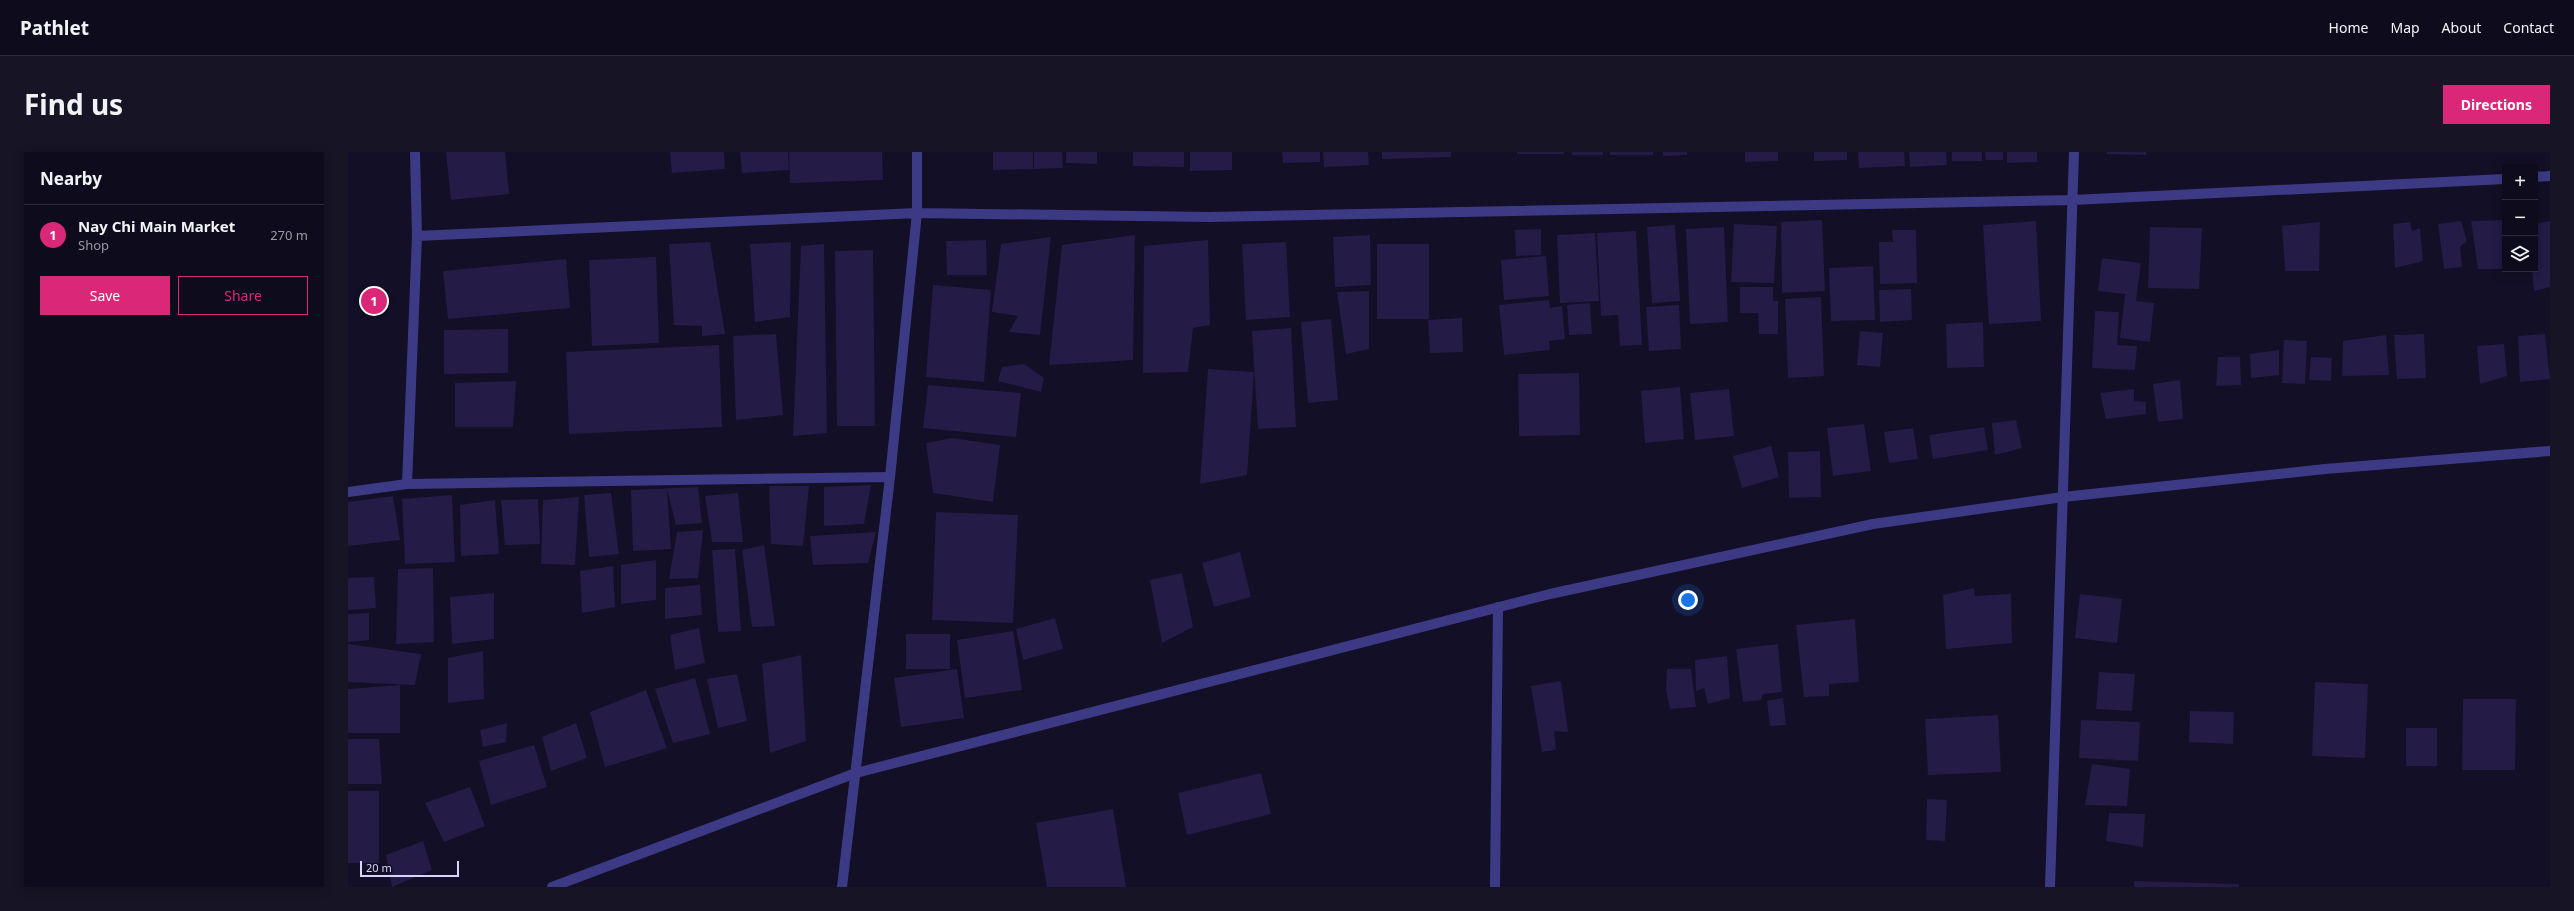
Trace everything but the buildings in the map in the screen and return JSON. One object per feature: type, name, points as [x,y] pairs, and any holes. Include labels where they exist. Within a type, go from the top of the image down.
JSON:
[{"type":"street","points":[[407,484],[417,236],[415,152]]},
{"type":"street","points":[[842,887],[890,477],[917,213],[917,152]]},
{"type":"street","points":[[2050,887],[2074,152]]},
{"type":"street","points":[[2538,177],[2550,176]]},
{"type":"street","points":[[417,236],[917,213],[1209,217],[2073,200],[2502,179]]},
{"type":"street","points":[[552,887],[856,773],[1498,608],[1873,524],[2063,497],[2325,469],[2550,451]]},
{"type":"street","points":[[348,492],[407,484],[890,477]]},
{"type":"street","points":[[1495,887],[1498,608]]},
{"type":"place","name":"Nay Chi Main Market","points":[[374,301]]}]
